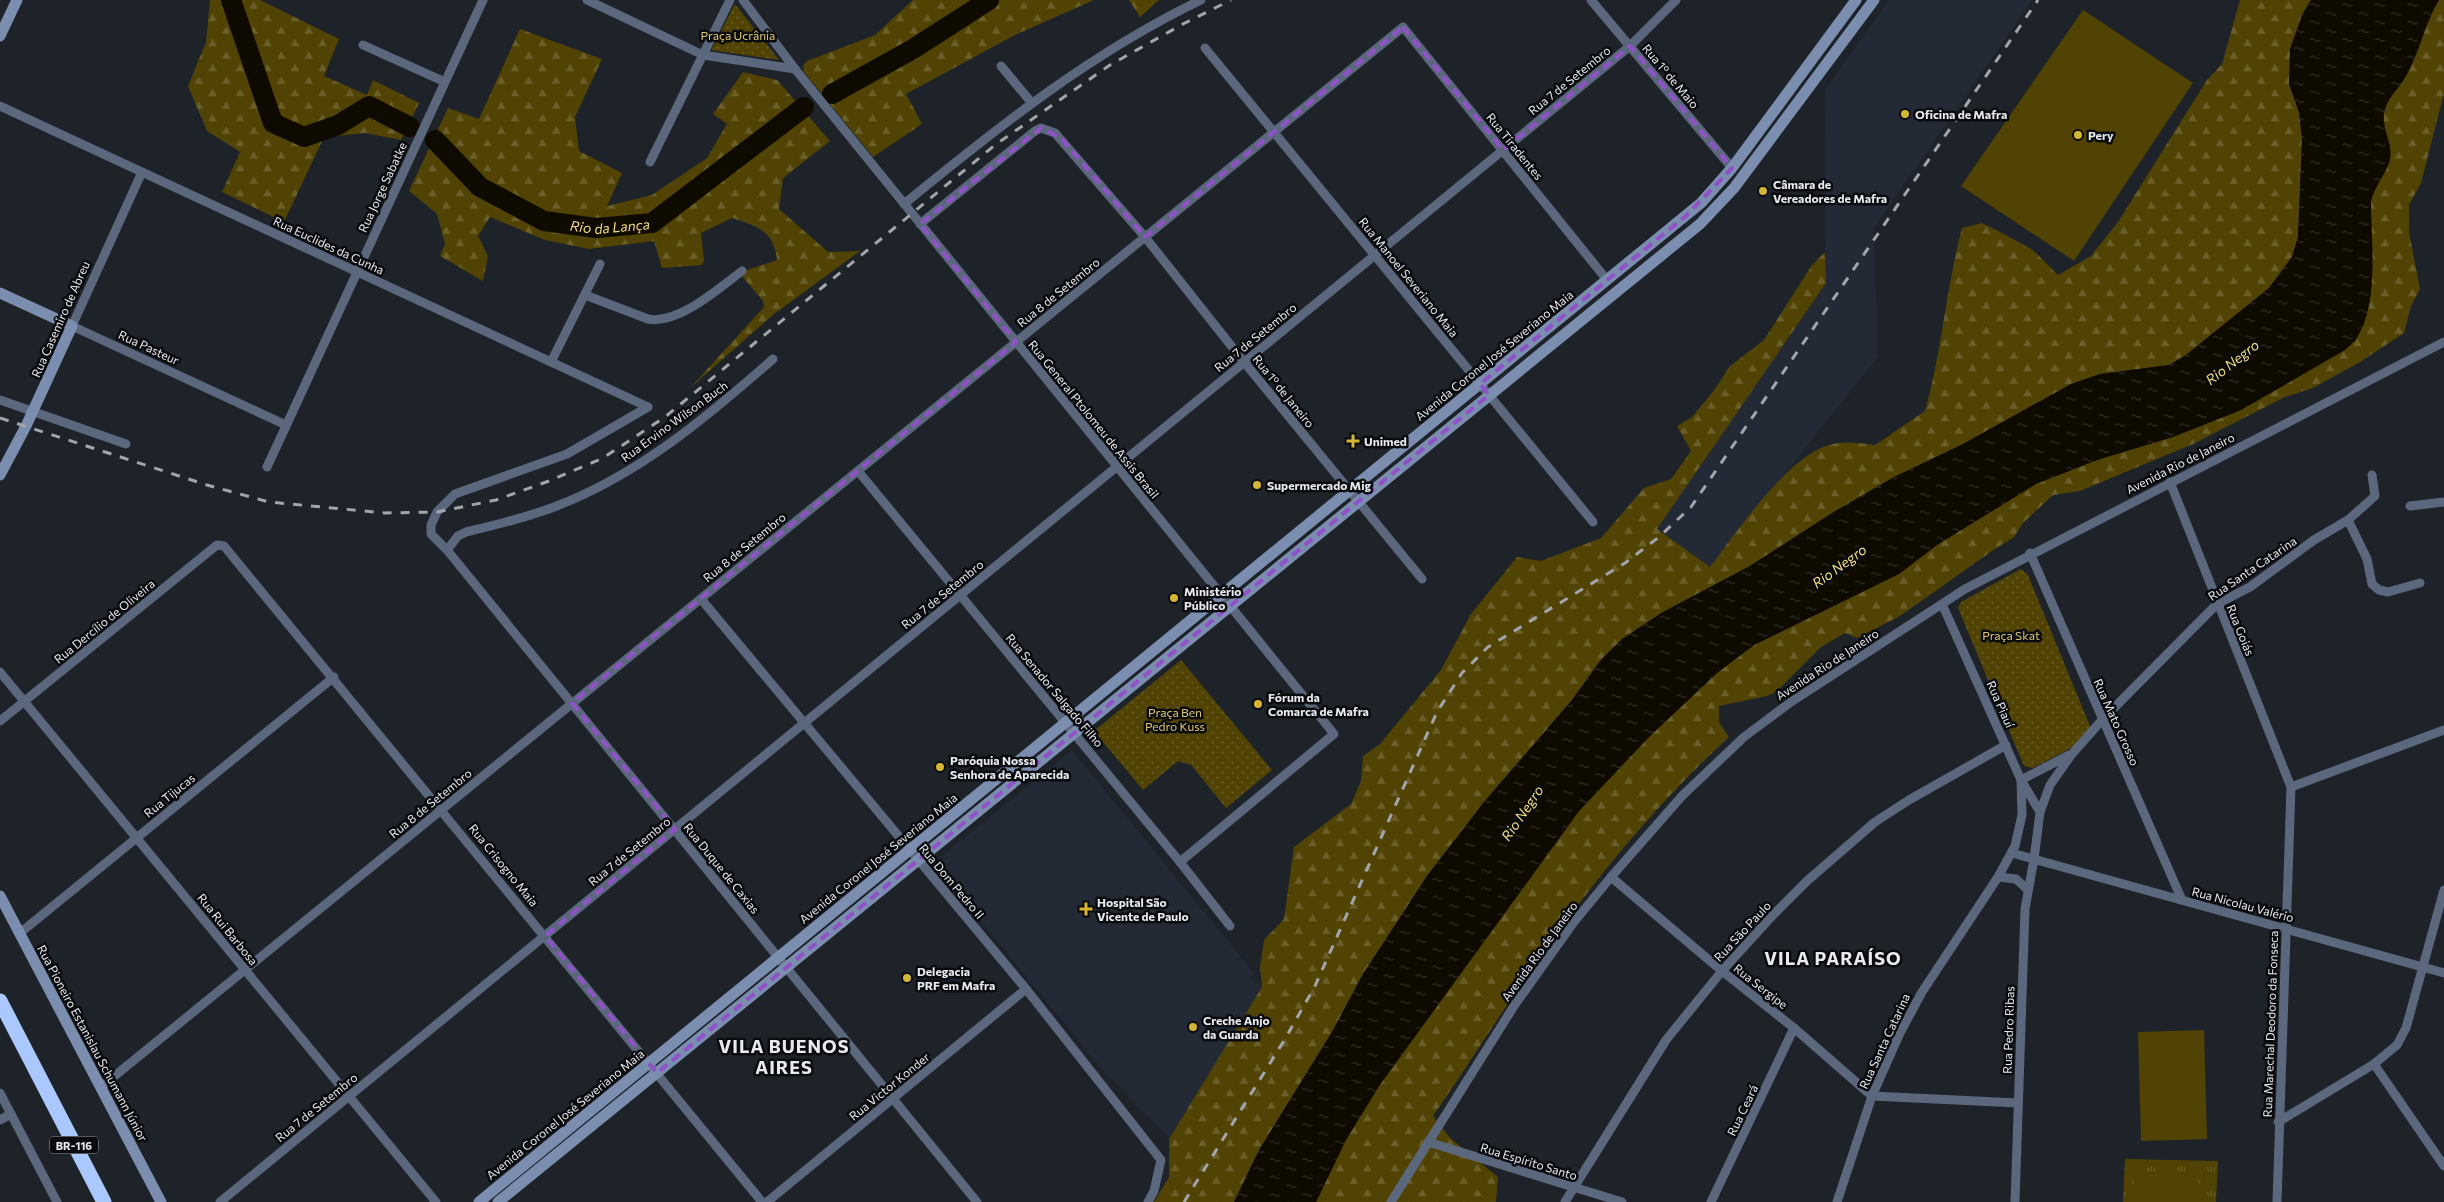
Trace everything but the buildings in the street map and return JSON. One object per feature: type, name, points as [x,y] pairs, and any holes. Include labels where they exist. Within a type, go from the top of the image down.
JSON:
[{"type":"highway","name":"BR-116","points":[[0,1001],[104,1202]]},
{"type":"main road","points":[[0,36],[17,0]]},
{"type":"main road","name":"Avenida Coronel José Severiano Maia","points":[[479,1202],[1701,203],[1732,168],[1856,0]]},
{"type":"main road","name":"Avenida Coronel José Severiano Maia","points":[[498,1202],[1712,213],[1734,188],[1874,0]]},
{"type":"main road","name":"Rua Pasteur","points":[[0,293],[72,326]]},
{"type":"main road","name":"Rua Casemiro de Abreu","points":[[0,475],[33,411],[72,326]]},
{"type":"main road","name":"Rua Pioneiro Estanislau Schumann Júnior","points":[[0,896],[161,1202]]},
{"type":"street","name":"Rua Jorge Sabatke","points":[[267,467],[483,0]]},
{"type":"street","points":[[587,0],[703,55],[795,69]]},
{"type":"street","points":[[650,162],[730,0]]},
{"type":"street","name":"Rua General Ptolomeu de Assis Brasil","points":[[743,0],[795,69],[1220,596],[1334,734],[1180,862]]},
{"type":"street","points":[[904,204],[1031,102],[1111,48],[1201,0]]},
{"type":"street","name":"Rua 1º de Maio","points":[[1591,0],[1732,168]]},
{"type":"street","name":"Rua 7 de Setembro","points":[[220,1202],[1630,46],[1676,0]]},
{"type":"street","name":"Rua 8 de Setembro","points":[[101,1087],[1403,27]]},
{"type":"street","name":"Rua Tiradentes","points":[[1403,27],[1607,280]]},
{"type":"street","points":[[363,45],[445,82]]},
{"type":"street","name":"Rua Manoel Severiano Maia","points":[[1205,48],[1593,522]]},
{"type":"street","points":[[1001,66],[1031,102]]},
{"type":"street","name":"Rua Euclides da Cunha","points":[[0,106],[648,407],[567,454],[455,494]]},
{"type":"street","name":"Rua 1º de Janeiro","points":[[920,224],[1036,131],[1041,128],[1048,129],[1061,138],[1145,237],[1244,362],[1422,578]]},
{"type":"street","name":"Rua Casemiro de Abreu","points":[[72,326],[142,172]]},
{"type":"street","points":[[551,362],[600,264]]},
{"type":"street","points":[[585,295],[648,319],[658,320],[691,307],[742,271]]},
{"type":"street","name":"Rua Pasteur","points":[[72,326],[286,425]]},
{"type":"street","name":"Avenida Rio de Janeiro","points":[[1391,1202],[1525,988],[1611,877],[1682,796],[1744,737],[1792,702],[1965,589],[2444,342]]},
{"type":"street","name":"Rua Ervino Wilson Buch","points":[[447,550],[458,536],[466,532],[533,515],[576,498],[615,479],[695,423],[773,359]]},
{"type":"street","points":[[0,400],[126,444]]},
{"type":"street","name":"Rua Senador Salgado Filho","points":[[858,471],[1066,722],[1230,926]]},
{"type":"street","name":"Rua Santa Catarina","points":[[2034,859],[2040,812],[2050,785],[2072,754],[2102,720],[2217,604],[2250,587],[2314,540],[2348,520],[2375,496],[2372,475]]},
{"type":"street","name":"Rua Goiás","points":[[2170,482],[2291,787]]},
{"type":"street","name":"Rua Duque de Caxias","points":[[455,494],[437,512],[431,525],[430,534],[447,550],[977,1202]]},
{"type":"street","points":[[2410,506],[2444,502]]},
{"type":"street","points":[[2348,520],[2367,560],[2372,584],[2378,590],[2388,592],[2420,583]]},
{"type":"street","name":"Rua Dercílio de Oliveira","points":[[0,721],[217,544],[224,546]]},
{"type":"street","name":"Rua Crisogno Maia","points":[[224,546],[334,677],[762,1202]]},
{"type":"street","name":"Rua Mato Grosso","points":[[2030,554],[2182,900]]},
{"type":"street","name":"Rua Dom Pedro II","points":[[701,599],[1026,989],[1161,1160],[1154,1191],[1148,1202]]},
{"type":"street","name":"Rua Piauí","points":[[1942,604],[2021,780],[2040,812]]},
{"type":"street","name":"Rua Rui Barbosa","points":[[0,672],[436,1202]]},
{"type":"street","name":"Rua Tijucas","points":[[20,933],[334,677]]},
{"type":"street","points":[[2291,787],[2444,730]]},
{"type":"street","name":"Rua São Paulo","points":[[1565,1202],[1666,1040],[1722,971],[1806,881],[1875,822],[1908,800],[2006,745]]},
{"type":"street","name":"Rua Santa Catarina","points":[[1837,1202],[1872,1096],[1900,1034],[1922,992],[2012,853],[2022,815],[2021,780],[2072,754]]},
{"type":"street","name":"Rua Marechal Deodoro da Fonseca","points":[[2277,1202],[2278,1122],[2291,787]]},
{"type":"street","points":[[2012,853],[2034,859]]},
{"type":"street","name":"Rua Nicolau Valério","points":[[2034,859],[2444,973]]},
{"type":"street","name":"Rua Pedro Ribas","points":[[2015,1202],[2025,909],[2034,859]]},
{"type":"street","name":"Rua Sergipe","points":[[1611,877],[1722,971],[1794,1028],[1872,1096]]},
{"type":"street","points":[[1998,877],[2016,879],[2028,890]]},
{"type":"street","points":[[2278,1122],[2374,1064],[2397,1045],[2402,1037],[2444,890]]},
{"type":"street","name":"Rua Victor Konder","points":[[767,1202],[1026,989]]},
{"type":"street","name":"Rua Ceará","points":[[1711,1202],[1794,1028]]},
{"type":"street","points":[[2374,1064],[2444,1166]]},
{"type":"street","points":[[0,1093],[57,1202]]},
{"type":"street","points":[[1872,1096],[2018,1103]]},
{"type":"street","points":[[0,1120],[11,1114]]},
{"type":"street","name":"Rua Espírito Santo","points":[[1428,1142],[1622,1202]]},
{"type":"highlighted area","points":[[1403,27],[1503,150],[1630,46],[1732,168],[1723,179],[1687,215],[1480,384],[1489,395],[657,1073],[545,936],[675,829],[572,703],[1016,342],[920,224],[1041,128],[1061,138],[1145,237]]},
{"type":"shaded area","points":[[1889,0],[2032,0],[1874,228],[1878,357],[1710,567],[1656,529],[1826,283],[1825,90]]},
{"type":"shaded area","name":"Hospital São Vicente de Paulo","points":[[1072,750],[1254,973],[1250,977],[1262,987],[1169,1139],[1100,1067],[948,881],[946,883],[931,865]]},
{"type":"green space","points":[[210,0],[260,0],[339,39],[324,76],[367,95],[373,80],[419,103],[401,140],[365,133],[324,137],[284,222],[222,192],[240,152],[207,131],[188,86],[206,42]]},
{"type":"green space","points":[[913,0],[1094,0],[1015,35],[906,94],[922,124],[873,157],[804,72],[803,66],[807,61],[875,35]]},
{"type":"green space","points":[[1129,0],[1159,0],[1140,17]]},
{"type":"green space","points":[[2240,0],[2311,0],[2302,15],[2289,84],[2299,112],[2302,138],[2298,237],[2292,257],[2269,288],[2186,355],[2169,365],[2100,374],[2071,384],[1963,444],[1894,477],[1832,513],[1750,566],[1663,612],[1622,639],[1600,661],[1572,700],[1484,802],[1427,876],[1363,974],[1332,1032],[1259,1150],[1234,1202],[1154,1202],[1169,1177],[1169,1139],[1262,987],[1260,967],[1264,940],[1284,919],[1294,847],[1351,804],[1361,781],[1363,756],[1380,744],[1441,670],[1471,614],[1517,557],[1541,561],[1601,538],[1644,488],[1671,479],[1691,451],[1677,426],[1692,417],[1715,389],[1730,366],[1764,340],[1812,265],[1825,252],[1826,283],[1657,529],[1710,567],[1763,498],[1795,465],[1811,453],[1838,443],[1850,442],[1875,445],[1925,411],[1936,366],[1962,228],[1982,223],[2033,250],[2058,275],[2091,256],[2118,222],[2207,80],[2222,64]]},
{"type":"green space","points":[[2439,0],[2444,0],[2444,93],[2421,183],[2409,205],[2409,232],[2420,289],[2411,306],[2404,333],[2360,362],[2313,388],[2285,397],[2193,444],[2080,491],[2053,495],[2023,523],[2014,537],[1900,616],[1857,638],[1845,633],[1821,647],[1776,692],[1767,696],[1719,706],[1719,722],[1729,737],[1698,766],[1612,861],[1535,964],[1433,1116],[1450,1138],[1498,1177],[1496,1202],[1316,1202],[1346,1140],[1379,1086],[1579,811],[1650,736],[1717,673],[1754,645],[1899,574],[1937,545],[2036,484],[2097,460],[2173,437],[2241,410],[2345,350],[2357,338],[2371,293],[2371,201],[2386,169],[2391,153],[2384,120],[2385,109],[2412,64]]},
{"type":"green space","name":"Praça Ucrânia","points":[[735,4],[779,60],[711,50]]},
{"type":"green space","name":"Pery","points":[[2083,10],[2193,83],[2074,261],[1961,186]]},
{"type":"green space","points":[[520,29],[602,59],[575,117],[579,151],[622,173],[607,206],[652,195],[707,158],[727,124],[713,114],[743,72],[777,80],[830,141],[783,178],[779,209],[828,252],[860,251],[774,314],[691,387],[764,307],[763,301],[741,275],[744,271],[777,260],[772,242],[768,236],[756,227],[732,218],[701,233],[704,260],[702,265],[662,268],[654,241],[589,249],[545,240],[490,217],[478,236],[488,256],[483,281],[440,256],[445,244],[437,214],[409,191],[448,108],[479,119]]},
{"type":"green space","name":"Praça Skat","points":[[2021,569],[2028,575],[2092,731],[2092,737],[2033,768],[2024,766],[1958,608],[1961,602]]},
{"type":"green space","name":"Praça Ben Pedro Kuss","points":[[1181,660],[1272,770],[1226,808],[1191,765],[1178,761],[1143,790],[1094,731]]},
{"type":"green space","points":[[2204,1030],[2207,1139],[2141,1141],[2138,1032]]},
{"type":"green space","points":[[2125,1159],[2218,1161],[2216,1202],[2123,1202]]},
{"type":"green space","points":[[2134,1178],[2197,1180],[2197,1202],[2133,1202]]},
{"type":"water","name":"Rio Negro","points":[[2311,0],[2439,0],[2412,64],[2385,109],[2384,120],[2391,153],[2386,169],[2371,201],[2372,270],[2369,306],[2365,322],[2354,342],[2345,350],[2241,410],[2173,437],[2097,460],[2036,484],[1937,545],[1899,574],[1754,645],[1717,673],[1650,736],[1579,811],[1379,1086],[1346,1140],[1316,1202],[1234,1202],[1259,1150],[1332,1032],[1363,974],[1427,876],[1484,802],[1572,700],[1600,661],[1622,639],[1663,612],[1750,566],[1832,513],[1894,477],[1963,444],[2071,384],[2100,374],[2169,365],[2186,355],[2269,288],[2292,257],[2298,237],[2302,138],[2299,112],[2289,84],[2290,49],[2302,15]]},
{"type":"waterway","name":"Rio da Lança","points":[[231,0],[273,123],[304,137],[338,125],[369,106],[410,127]]},
{"type":"waterway","name":"Rio da Lança","points":[[832,94],[913,49],[989,0]]},
{"type":"waterway","name":"Rio da Lança","points":[[435,140],[480,187],[544,221],[596,228],[652,223],[804,107]]},
{"type":"railway","points":[[0,418],[207,485],[269,502],[385,513],[437,512],[496,500],[549,481],[603,458],[665,417],[995,145],[1110,65],[1183,24],[1231,0]]},
{"type":"railway","points":[[1184,1202],[1285,1039],[1315,986],[1437,712],[1462,673],[1488,647],[1625,563],[1659,537],[1691,507],[2038,0]]},
{"type":"place","name":"Oficina de Mafra","points":[[1905,114]]},
{"type":"place","name":"Pery","points":[[2078,135]]},
{"type":"place","name":"Câmara de Vereadores de Mafra","points":[[1763,191]]},
{"type":"place","name":"Unimed","points":[[1353,441]]},
{"type":"place","name":"Supermercado Mig","points":[[1257,485]]},
{"type":"place","name":"Ministério Público","points":[[1174,598]]},
{"type":"place","name":"Fórum da Comarca de Mafra","points":[[1258,704]]},
{"type":"place","name":"Paróquia Nossa Senhora de Aparecida","points":[[940,767]]},
{"type":"place","name":"Hospital São Vicente de Paulo","points":[[1086,909]]},
{"type":"place","name":"Delegacia PRF em Mafra","points":[[907,978]]},
{"type":"place","name":"Creche Anjo da Guarda","points":[[1193,1027]]},
{"type":"district","name":"VILA PARAÍSO","points":[[1833,958]]},
{"type":"district","name":"VILA BUENOS AIRES","points":[[784,1056]]}]
